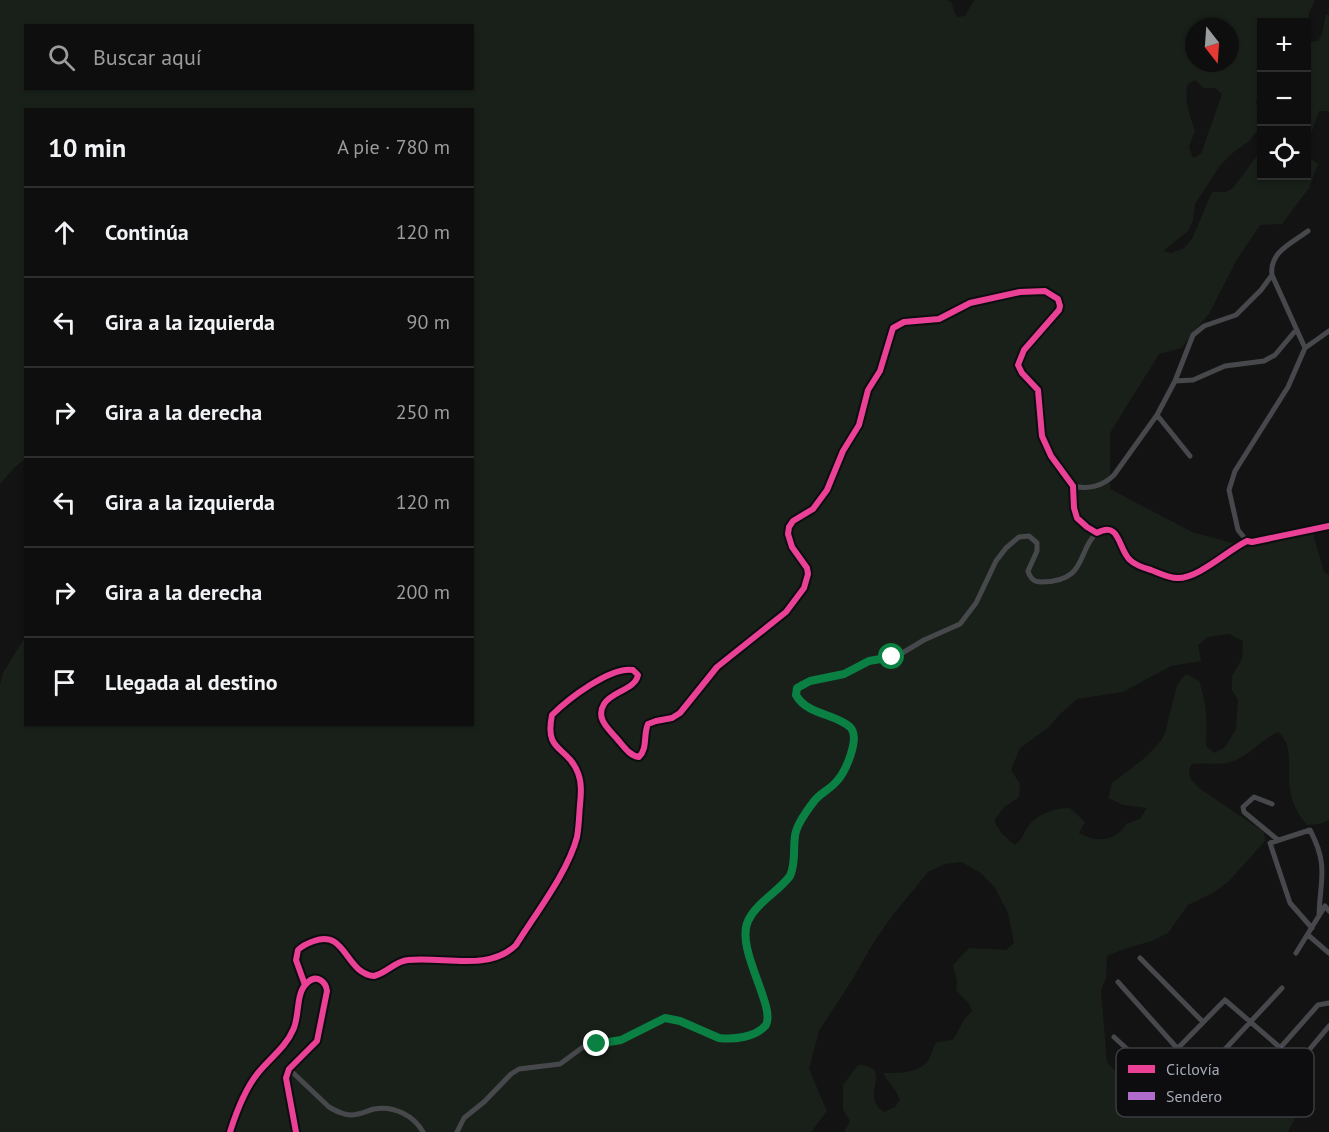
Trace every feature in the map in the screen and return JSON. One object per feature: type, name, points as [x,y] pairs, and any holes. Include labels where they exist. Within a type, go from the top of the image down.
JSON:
[{"type":"street","points":[[1305,348],[1272,275],[1271,266],[1276,255],[1308,231]]},
{"type":"street","points":[[1073,486],[1095,486],[1110,479],[1157,415],[1175,381],[1193,335],[1204,326],[1236,315],[1261,290],[1272,275]]},
{"type":"street","points":[[305,985],[296,960],[298,950],[323,938],[332,939],[361,972],[374,976],[407,960],[490,959],[504,955],[516,945],[568,860],[579,826],[581,788],[579,775],[571,760],[552,741],[550,732],[552,715],[607,675],[625,669],[633,670],[638,675],[637,680],[608,699],[600,715],[604,724],[631,754],[639,757],[644,751],[648,724],[672,718],[680,713],[717,667],[789,609],[804,588],[808,574],[803,562],[792,547],[788,534],[789,527],[793,521],[813,509],[827,490],[843,451],[859,425],[868,390],[880,371],[891,334],[896,326],[904,322],[939,319],[970,303],[1027,291],[1045,291],[1056,297],[1060,303],[1059,310],[1024,350],[1018,365],[1022,373],[1038,390],[1042,432],[1047,450],[1073,486],[1077,518],[1097,533]]},
{"type":"street","points":[[1175,381],[1193,380],[1225,366],[1264,361],[1275,355],[1296,330]]},
{"type":"street","points":[[1246,541],[1238,530],[1229,490],[1235,471],[1288,387],[1305,348],[1329,331]]},
{"type":"street","points":[[1157,415],[1190,456]]},
{"type":"street","points":[[457,1132],[464,1118],[514,1072],[528,1067],[560,1064],[582,1047],[621,1040],[661,1019],[671,1018],[719,1038],[728,1039],[754,1034],[764,1029],[769,1015],[745,938],[746,926],[751,915],[790,876],[793,869],[796,828],[816,799],[838,779],[855,739],[854,733],[848,726],[803,705],[796,695],[797,688],[810,681],[844,674],[869,661],[899,655],[924,640],[960,624],[976,603],[996,561],[1019,537],[1029,536],[1035,540],[1037,551],[1028,571],[1032,580],[1043,582],[1059,580],[1076,570],[1097,533],[1103,529],[1113,531],[1129,560],[1148,570],[1183,578],[1246,541],[1252,542],[1329,526]]},
{"type":"street","points":[[1272,804],[1254,798],[1243,807],[1244,812],[1278,840]]},
{"type":"street","points":[[1312,928],[1290,903],[1270,843],[1310,830],[1318,845],[1324,870],[1319,916]]},
{"type":"street","points":[[1296,952],[1325,906],[1329,911]]},
{"type":"street","points":[[1308,935],[1329,952]]},
{"type":"street","points":[[1140,958],[1203,1022]]},
{"type":"street","points":[[230,1132],[256,1075],[294,1029],[305,985],[308,981],[318,979],[326,985],[327,992],[317,1041],[289,1069],[286,1078],[296,1132]]},
{"type":"street","points":[[1118,982],[1176,1048]]},
{"type":"street","points":[[1227,1048],[1282,988]]},
{"type":"street","points":[[1178,1048],[1225,1000],[1280,1048],[1318,1005],[1329,1003]]},
{"type":"street","points":[[1311,1048],[1329,1026]]},
{"type":"street","points":[[1114,1037],[1126,1048]]},
{"type":"street","points":[[289,1069],[329,1107],[337,1111],[354,1115],[378,1108],[389,1108],[414,1120],[423,1132]]},
{"type":"shaded area","points":[[0,0],[947,0],[952,3],[957,17],[965,16],[974,0],[1315,0],[1309,18],[1257,18],[1257,131],[1219,167],[1195,204],[1193,220],[1188,231],[1163,251],[1171,253],[1184,248],[1192,239],[1212,192],[1226,192],[1233,188],[1257,156],[1257,180],[1311,180],[1311,159],[1318,164],[1309,188],[1282,224],[1260,225],[1236,261],[1209,314],[1182,348],[1159,354],[1110,433],[1110,489],[1192,532],[1247,547],[1313,534],[1324,572],[1329,575],[1329,820],[1320,824],[1307,825],[1294,805],[1289,782],[1288,749],[1286,742],[1278,732],[1237,760],[1221,764],[1192,764],[1189,769],[1190,778],[1199,788],[1264,832],[1265,841],[1229,881],[1213,893],[1188,905],[1168,933],[1152,941],[1107,956],[1106,978],[1101,990],[1107,1062],[1116,1072],[1116,1117],[1296,1117],[1288,1132],[844,1132],[850,1121],[843,1110],[843,1085],[858,1065],[868,1066],[876,1074],[874,1099],[878,1107],[884,1112],[895,1107],[900,1100],[883,1073],[908,1072],[920,1068],[929,1059],[937,1042],[953,1040],[972,1011],[969,1004],[956,990],[957,982],[953,965],[969,948],[1006,950],[1014,943],[1008,913],[995,888],[982,874],[962,862],[945,864],[928,872],[872,945],[819,1031],[809,1069],[827,1111],[811,1132],[0,1132],[0,685],[3,673],[24,639],[24,726],[474,726],[474,108],[24,108],[24,460],[0,484]],"holes":[[[1195,80],[1204,88],[1215,88],[1222,94],[1201,154],[1193,158],[1189,147],[1195,131],[1187,103],[1187,85]],[[1229,634],[1243,641],[1242,659],[1232,676],[1232,690],[1238,700],[1236,729],[1225,747],[1214,753],[1206,746],[1206,713],[1202,689],[1199,681],[1186,674],[1177,685],[1161,741],[1146,757],[1112,783],[1108,798],[1123,805],[1147,808],[1140,819],[1126,824],[1122,830],[1111,837],[1092,838],[1079,833],[1085,822],[1070,808],[1065,808],[1049,811],[1035,819],[1015,845],[1002,834],[994,821],[1004,807],[1019,797],[1020,784],[1011,770],[1020,748],[1048,728],[1077,699],[1123,692],[1171,666],[1201,661],[1198,645],[1208,637]]]},
{"type":"shaded area","points":[[1326,15],[1329,15],[1329,111],[1319,111],[1311,134],[1311,42],[1318,41]]},
{"type":"cycle path","points":[[305,985],[296,960],[298,950],[314,941],[325,939],[333,941],[357,968],[374,976],[403,961],[422,959],[479,961],[505,953],[516,945],[559,878],[573,850],[578,833],[580,781],[573,764],[554,743],[551,736],[552,715],[602,678],[624,670],[633,670],[638,675],[636,680],[612,696],[604,704],[601,714],[604,724],[625,748],[639,757],[644,750],[648,724],[672,718],[680,713],[717,667],[786,612],[804,588],[808,574],[807,568],[792,547],[788,534],[789,527],[793,521],[813,509],[827,490],[843,451],[859,425],[868,390],[880,371],[893,328],[904,322],[939,319],[970,303],[1020,292],[1045,291],[1058,299],[1059,310],[1024,350],[1018,365],[1022,373],[1038,390],[1042,436],[1051,456],[1073,486],[1077,518],[1097,533],[1105,530],[1114,533],[1126,555],[1137,565],[1171,577],[1185,577],[1203,569],[1247,541],[1252,542],[1329,526]]},
{"type":"cycle path","points":[[230,1132],[241,1101],[253,1079],[290,1036],[295,1025],[299,998],[304,986],[311,980],[318,979],[323,982],[327,991],[317,1041],[289,1069],[286,1078],[296,1132]]},
{"type":"route","points":[[597,1044],[621,1040],[665,1018],[674,1019],[719,1038],[728,1039],[754,1034],[764,1029],[769,1015],[744,932],[751,915],[790,876],[793,869],[796,828],[816,799],[836,783],[855,739],[854,733],[848,726],[803,705],[796,695],[797,688],[810,681],[844,674],[869,661],[892,657]]}]
